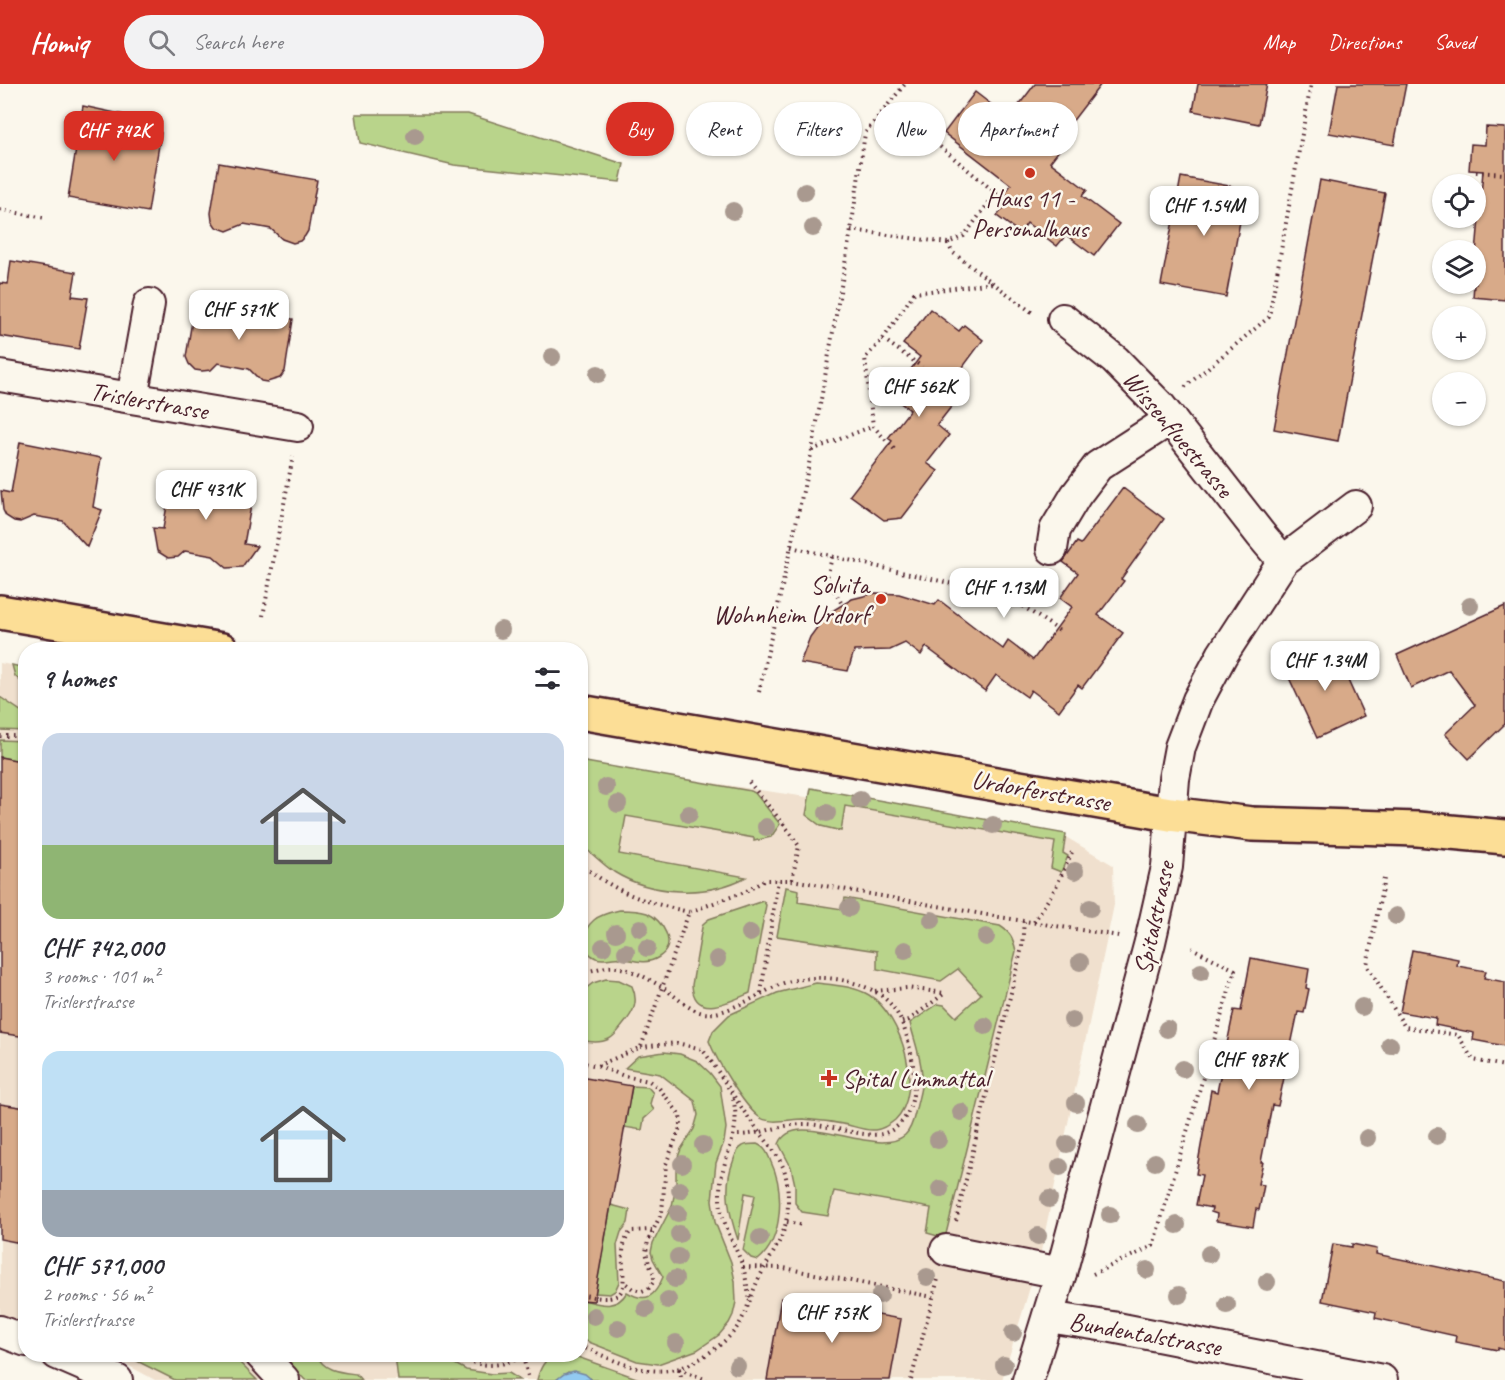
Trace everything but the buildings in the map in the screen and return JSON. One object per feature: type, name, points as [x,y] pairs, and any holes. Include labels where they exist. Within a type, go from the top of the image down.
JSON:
[{"type":"main road","points":[[0,612],[175,642]]},
{"type":"main road","name":"Urdorferstrasse","points":[[588,713],[1170,814],[1252,824],[1418,829],[1505,837]]},
{"type":"street","points":[[132,398],[149,304]]},
{"type":"street","name":"Wissenfluestrasse","points":[[1063,319],[1115,360],[1166,413],[1260,535],[1283,561]]},
{"type":"street","name":"Trislerstrasse","points":[[0,376],[298,426]]},
{"type":"street","points":[[1052,549],[1054,530],[1098,466],[1166,413]]},
{"type":"street","name":"Spitalstrasse","points":[[1028,1380],[1061,1273],[1150,942],[1167,867],[1170,814],[1180,747],[1198,700],[1222,655],[1283,561],[1356,506]]},
{"type":"street","points":[[946,1250],[1061,1273]]},
{"type":"street","name":"Bundentalstrasse","points":[[1048,1317],[1112,1327],[1287,1371],[1382,1380]]},
{"type":"street","points":[[0,1331],[18,1338]]},
{"type":"street","points":[[75,1362],[117,1380]]},
{"type":"street","points":[[267,1362],[284,1380]]},
{"type":"path","points":[[759,692],[812,450],[851,230],[865,133],[905,84]]},
{"type":"path","points":[[1166,413],[1269,317],[1311,84]]},
{"type":"path","points":[[851,230],[948,243],[964,236],[996,193],[946,152]]},
{"type":"path","points":[[1476,172],[1505,174]]},
{"type":"path","points":[[0,210],[46,218]]},
{"type":"path","points":[[948,243],[952,252],[1046,324],[1063,319]]},
{"type":"path","points":[[894,449],[873,426],[865,358],[884,339],[914,293],[993,283]]},
{"type":"path","points":[[884,339],[922,367]]},
{"type":"path","points":[[263,616],[298,426]]},
{"type":"path","points":[[812,450],[873,426]]},
{"type":"path","points":[[791,547],[1002,595],[1015,601],[1060,632]]},
{"type":"path","points":[[832,556],[827,578],[842,604]]},
{"type":"path","points":[[0,735],[18,736]]},
{"type":"path","points":[[749,782],[799,846],[792,880]]},
{"type":"path","points":[[1034,922],[1056,887],[1073,850]]},
{"type":"path","points":[[588,870],[602,881],[647,902],[689,912],[745,892],[765,880],[792,880],[1150,942]]},
{"type":"path","points":[[1384,879],[1367,965],[1405,1027],[1458,1035],[1473,1060],[1505,1066]]},
{"type":"path","points":[[761,994],[778,880]]},
{"type":"path","points":[[640,1047],[689,912]]},
{"type":"path","points":[[911,1380],[966,1182],[1022,947],[1024,920]]},
{"type":"path","points":[[1093,1274],[1153,1246],[1235,970],[1192,948]]},
{"type":"path","points":[[588,971],[615,967],[639,975],[703,1013],[722,1012],[782,984],[805,978],[827,978],[853,982],[874,991],[891,1002],[902,1022],[915,1071],[912,1101],[904,1121],[882,1134],[808,1124],[787,1125],[760,1133],[734,1136]]},
{"type":"path","points":[[874,991],[907,988],[945,993],[909,1020],[902,1022]]},
{"type":"path","points":[[588,1349],[634,1368],[655,1372],[679,1369],[703,1357],[727,1339],[738,1326],[784,1233],[787,1222],[788,1190],[784,1169],[702,1049],[677,1043],[640,1047],[597,1066]]},
{"type":"path","points":[[588,1064],[624,1076],[649,1081],[659,1088],[680,1114],[681,1125],[666,1164],[662,1212],[652,1230],[646,1251],[654,1274],[654,1281],[649,1288],[642,1291],[633,1289],[624,1282]]},
{"type":"path","points":[[731,1093],[737,1114],[734,1136],[721,1175],[719,1194],[722,1219],[743,1267],[750,1299]]},
{"type":"path","points":[[787,1222],[803,1225]]},
{"type":"path","points":[[588,1295],[609,1299],[618,1296],[624,1282],[622,1260],[624,1239],[631,1231],[652,1230]]},
{"type":"path","points":[[743,1267],[766,1266],[933,1297]]},
{"type":"path","points":[[467,1362],[494,1366],[507,1362]]},
{"type":"path","points":[[525,1362],[529,1380]]},
{"type":"path","points":[[679,1369],[682,1380]]},
{"type":"path","points":[[679,1369],[706,1380]]},
{"type":"shaded area","points":[[0,663],[18,666],[18,1325],[0,1319]]},
{"type":"shaded area","name":"Spital Limmattal","points":[[588,764],[1064,836],[1113,865],[1114,905],[1041,1251],[1002,1380],[155,1380],[122,1362],[588,1362]]},
{"type":"green space","points":[[356,114],[468,114],[624,164],[620,182],[454,165],[360,143]]},
{"type":"green space","points":[[12,665],[18,666],[18,679]]},
{"type":"green space","points":[[0,697],[18,709],[18,731],[0,730]]},
{"type":"green space","points":[[0,740],[18,741],[18,761],[0,757]]},
{"type":"green space","points":[[588,762],[751,791],[780,824],[771,837],[754,841],[754,838],[626,816],[619,854],[746,877],[731,884],[697,891],[662,889],[629,880],[605,866],[588,851]]},
{"type":"green space","points":[[811,788],[1066,834],[1063,853],[1068,856],[1061,872],[1051,868],[1055,842],[845,806],[841,831],[821,826],[806,815]]},
{"type":"green space","points":[[786,887],[799,890],[798,902],[842,909],[845,898],[1000,926],[1013,939],[1016,951],[945,1238],[927,1233],[931,1208],[834,1191],[828,1216],[802,1212],[795,1203],[795,1185],[791,1167],[779,1144],[788,1134],[801,1130],[876,1142],[892,1141],[905,1135],[912,1123],[922,1081],[921,1064],[910,1023],[938,1004],[944,1005],[956,1017],[981,994],[958,969],[941,981],[877,969],[877,951],[777,936]]},
{"type":"green space","points":[[763,901],[766,905],[750,993],[715,1006],[699,1003],[694,996],[692,985],[704,923],[709,919]]},
{"type":"green space","points":[[620,910],[634,910],[653,916],[666,933],[668,940],[665,952],[654,960],[644,962],[619,958],[599,959],[590,955],[588,926],[594,920]]},
{"type":"green space","points":[[606,979],[619,980],[632,986],[635,997],[633,1011],[618,1031],[609,1039],[595,1042],[588,1041],[588,987]]},
{"type":"green space","points":[[816,983],[837,985],[869,995],[881,1005],[900,1036],[909,1073],[908,1091],[904,1107],[895,1120],[883,1128],[868,1130],[814,1120],[769,1121],[759,1117],[738,1092],[709,1041],[713,1031],[729,1015],[777,993]]},
{"type":"green space","points":[[664,1052],[680,1054],[697,1061],[720,1086],[726,1128],[724,1142],[716,1163],[712,1200],[715,1222],[731,1262],[735,1281],[736,1302],[733,1315],[719,1335],[697,1350],[658,1364],[637,1361],[588,1342],[588,1301],[612,1304],[623,1298],[627,1292],[645,1298],[657,1289],[663,1277],[651,1252],[653,1243],[672,1206],[676,1186],[676,1162],[681,1149],[694,1129],[698,1115],[695,1101],[660,1074],[625,1068],[638,1056]]},
{"type":"green space","points":[[632,1086],[648,1087],[653,1093],[650,1104],[654,1110],[644,1119],[642,1130],[624,1127]]},
{"type":"green space","points":[[757,1144],[764,1149],[770,1159],[778,1186],[779,1199],[777,1227],[773,1240],[758,1260],[751,1258],[743,1250],[755,1195],[745,1193],[738,1240],[730,1211],[728,1191],[730,1172],[738,1151],[744,1145]]},
{"type":"green space","points":[[611,1205],[630,1210],[628,1223],[621,1232],[617,1245],[619,1282],[615,1291],[610,1294],[595,1293]]},
{"type":"green space","points":[[588,1361],[642,1380],[592,1380],[568,1372],[556,1380],[537,1380],[546,1362]]},
{"type":"green space","points":[[139,1362],[239,1362],[257,1380],[175,1380]]},
{"type":"green space","points":[[288,1362],[322,1362],[328,1368],[356,1374],[361,1380],[305,1380]]},
{"type":"green space","points":[[396,1362],[452,1362],[466,1370],[492,1374],[509,1373],[520,1380],[398,1380]]},
{"type":"water","points":[[574,1371],[585,1374],[592,1380],[556,1380],[564,1374]]},
{"type":"place","name":"Haus 11 - Personalhaus","points":[[1030,173]]},
{"type":"place","name":"Solvita Wohnheim Urdorf","points":[[881,599]]},
{"type":"place","name":"Spital Limmattal","points":[[829,1078]]}]
